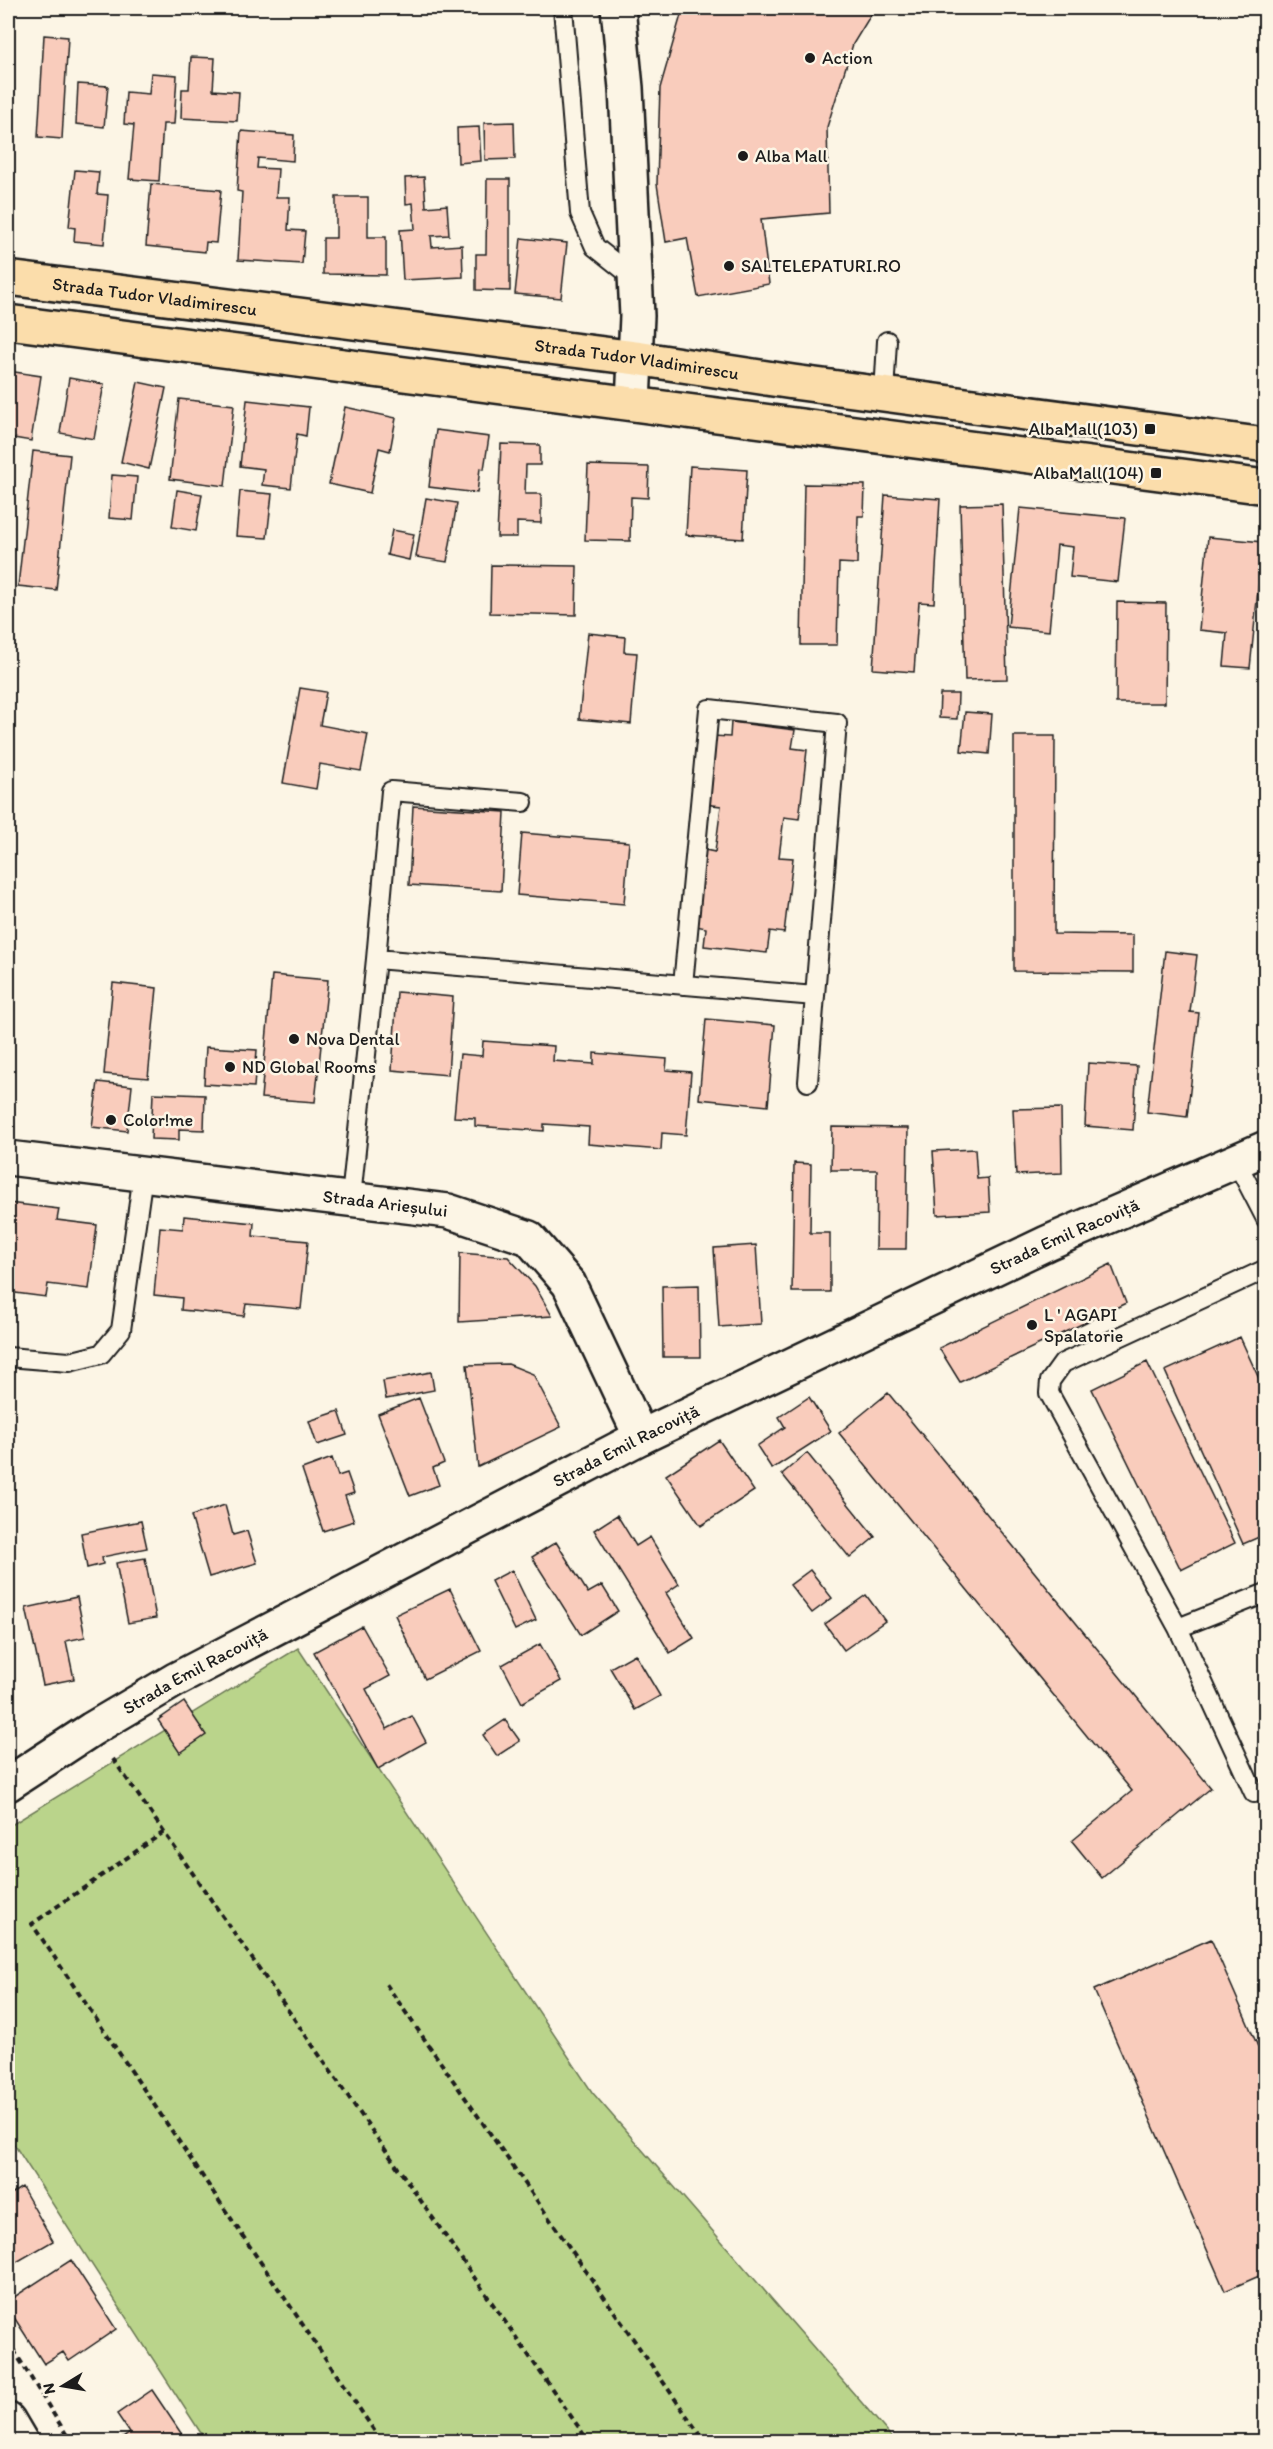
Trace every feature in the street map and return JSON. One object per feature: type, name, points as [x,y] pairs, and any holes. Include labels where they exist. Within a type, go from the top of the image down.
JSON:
[{"type":"main road","name":"Strada Tudor Vladimirescu","points":[[8,278],[636,358],[1266,445]]},
{"type":"main road","points":[[8,322],[1266,488]]},
{"type":"street","points":[[618,8],[626,88],[637,316],[633,403]]},
{"type":"street","name":"Strada Emil Racoviță","points":[[8,1784],[92,1729],[176,1680],[640,1437],[1047,1243],[1266,1148]]},
{"type":"street","name":"Strada Arieșului","points":[[8,1158],[448,1211],[529,1238],[569,1284],[640,1437]]},
{"type":"street","points":[[8,2420],[21,2442]]},
{"type":"lane","points":[[563,8],[580,213],[595,247],[634,278]]},
{"type":"lane","points":[[884,394],[887,341]]},
{"type":"lane","points":[[683,985],[709,709],[837,723],[808,1082]]},
{"type":"lane","points":[[351,1198],[391,791],[523,802]]},
{"type":"lane","points":[[376,959],[815,996]]},
{"type":"lane","points":[[1236,1161],[1266,1219]]},
{"type":"lane","points":[[8,1357],[69,1362],[101,1354],[122,1330],[143,1174]]},
{"type":"lane","points":[[1254,1793],[1178,1628],[1049,1394],[1050,1381],[1063,1363],[1266,1269]]},
{"type":"lane","points":[[1178,1628],[1266,1593]]},
{"type":"path","points":[[92,1729],[589,2442]]},
{"type":"path","points":[[164,1832],[32,1924],[382,2442]]},
{"type":"path","points":[[386,1984],[705,2442]]},
{"type":"path","points":[[8,2341],[71,2442]]},
{"type":"green space","points":[[298,1648],[592,2092],[895,2441],[206,2441],[8,2135],[8,1827]]},
{"type":"building","name":"Alba Mall","points":[[683,8],[875,8],[853,44],[827,127],[829,213],[761,219],[769,284],[698,297],[687,238],[666,242],[657,184],[660,88]]},
{"type":"building","points":[[44,35],[68,37],[62,139],[38,137]]},
{"type":"building","points":[[191,57],[215,58],[213,90],[239,92],[237,121],[181,118],[182,89],[189,89]]},
{"type":"building","points":[[151,73],[177,75],[174,124],[163,124],[159,181],[129,179],[134,125],[124,124],[126,92],[149,94]]},
{"type":"building","points":[[78,84],[108,86],[104,127],[76,124]]},
{"type":"building","points":[[514,122],[515,159],[485,160],[484,123]]},
{"type":"building","points":[[479,127],[481,161],[458,163],[457,128]]},
{"type":"building","points":[[241,131],[294,135],[293,161],[258,158],[257,168],[278,169],[276,197],[290,197],[288,230],[305,231],[302,264],[238,260],[242,192],[237,191]]},
{"type":"building","points":[[75,170],[99,172],[97,194],[108,195],[104,244],[74,241],[75,228],[69,227]]},
{"type":"building","points":[[424,177],[426,207],[447,205],[449,235],[431,236],[432,247],[462,245],[463,277],[403,280],[400,230],[415,229],[413,203],[406,204],[405,178]]},
{"type":"building","points":[[487,179],[510,179],[510,291],[476,290],[476,254],[486,254]]},
{"type":"building","points":[[151,184],[221,190],[216,243],[206,242],[205,252],[146,246]]},
{"type":"building","points":[[336,197],[368,197],[368,237],[386,237],[386,275],[323,274],[323,238],[336,238]]},
{"type":"building","points":[[521,238],[567,243],[561,298],[515,294]]},
{"type":"building","points":[[8,371],[41,376],[31,441],[8,437]]},
{"type":"building","points":[[69,378],[104,384],[94,439],[60,433]]},
{"type":"building","points":[[138,382],[166,388],[149,469],[121,462]]},
{"type":"building","points":[[179,399],[234,405],[225,486],[170,479]]},
{"type":"building","points":[[247,400],[309,407],[306,436],[297,434],[291,488],[262,485],[264,469],[240,466]]},
{"type":"building","points":[[345,407],[396,418],[390,451],[379,448],[370,493],[329,484]]},
{"type":"building","points":[[436,430],[489,437],[484,469],[480,468],[477,493],[429,487]]},
{"type":"building","points":[[501,444],[540,445],[540,465],[526,465],[525,494],[541,494],[541,523],[517,522],[517,537],[497,537]]},
{"type":"building","points":[[33,451],[70,455],[56,590],[18,586]]},
{"type":"building","points":[[588,465],[649,467],[648,498],[631,497],[630,541],[585,540]]},
{"type":"building","points":[[690,466],[747,470],[743,539],[686,535]]},
{"type":"building","points":[[112,475],[137,477],[133,520],[109,518]]},
{"type":"building","points":[[804,484],[865,485],[864,516],[858,516],[857,564],[839,563],[837,645],[801,645]]},
{"type":"building","points":[[177,490],[202,494],[196,531],[172,527]]},
{"type":"building","points":[[240,491],[272,494],[267,538],[236,536]]},
{"type":"building","points":[[885,495],[940,499],[934,603],[919,602],[914,672],[873,669]]},
{"type":"building","points":[[426,498],[457,503],[447,562],[416,557]]},
{"type":"building","points":[[1002,504],[1007,679],[965,680],[960,505]]},
{"type":"building","points":[[1020,508],[1125,518],[1118,582],[1070,577],[1073,547],[1057,545],[1049,631],[1008,627]]},
{"type":"building","points":[[392,530],[414,534],[409,560],[387,555]]},
{"type":"building","points":[[1208,537],[1263,542],[1250,668],[1224,666],[1227,633],[1199,630]]},
{"type":"building","points":[[491,565],[577,566],[576,615],[490,613]]},
{"type":"building","points":[[1117,602],[1166,603],[1165,703],[1116,703]]},
{"type":"building","points":[[588,633],[625,637],[624,652],[637,653],[631,724],[579,719]]},
{"type":"building","points":[[300,688],[326,692],[320,725],[368,734],[361,771],[320,764],[316,789],[283,783]]},
{"type":"building","points":[[940,694],[958,694],[957,719],[939,718]]},
{"type":"building","points":[[965,712],[992,714],[989,754],[961,751]]},
{"type":"building","points":[[731,722],[795,730],[792,748],[807,750],[799,819],[784,817],[779,857],[793,858],[784,933],[770,931],[767,953],[704,946],[706,928],[696,926],[705,850],[715,852],[721,806],[704,804],[713,736],[730,737]]},
{"type":"building","points":[[1014,736],[1055,736],[1054,934],[1133,935],[1133,972],[1014,971]]},
{"type":"building","points":[[413,806],[505,812],[501,891],[409,885]]},
{"type":"building","points":[[522,833],[629,842],[624,904],[517,895]]},
{"type":"building","points":[[1165,951],[1197,955],[1190,1012],[1199,1013],[1187,1117],[1147,1112]]},
{"type":"building","name":"Nova Dental","points":[[272,975],[328,980],[315,1102],[261,1098]]},
{"type":"building","points":[[113,983],[157,988],[148,1078],[104,1074]]},
{"type":"building","points":[[397,992],[453,997],[448,1075],[392,1070]]},
{"type":"building","points":[[706,1019],[775,1025],[768,1106],[699,1099]]},
{"type":"building","points":[[483,1041],[554,1046],[553,1061],[594,1064],[594,1053],[667,1059],[666,1070],[691,1072],[686,1135],[662,1133],[661,1150],[588,1144],[589,1127],[544,1124],[544,1131],[475,1126],[475,1118],[454,1117],[460,1054],[482,1056]]},
{"type":"building","name":"ND Global Rooms","points":[[206,1047],[257,1050],[254,1087],[204,1084]]},
{"type":"building","points":[[1088,1063],[1137,1066],[1133,1130],[1085,1126]]},
{"type":"building","points":[[98,1082],[132,1086],[127,1131],[92,1127]]},
{"type":"building","points":[[153,1093],[205,1095],[204,1130],[179,1129],[179,1140],[151,1139]]},
{"type":"building","points":[[1061,1108],[1062,1173],[1016,1175],[1013,1109]]},
{"type":"building","points":[[832,1127],[908,1128],[906,1249],[876,1249],[877,1170],[831,1170]]},
{"type":"building","points":[[975,1149],[977,1179],[988,1178],[990,1212],[937,1215],[933,1151]]},
{"type":"building","points":[[794,1163],[811,1164],[810,1233],[830,1233],[830,1292],[792,1292]]},
{"type":"building","points":[[8,1203],[59,1209],[57,1220],[97,1225],[89,1289],[48,1284],[46,1297],[8,1292]]},
{"type":"building","points":[[184,1216],[254,1223],[253,1236],[308,1241],[301,1309],[246,1304],[244,1316],[181,1310],[182,1298],[154,1295],[160,1227],[183,1229]]},
{"type":"building","points":[[756,1245],[761,1324],[719,1327],[714,1248]]},
{"type":"building","points":[[460,1253],[508,1257],[535,1286],[552,1316],[459,1322]]},
{"type":"building","name":"L ' AGAPI Spalatorie","points":[[1111,1264],[1126,1303],[960,1382],[939,1348]]},
{"type":"building","points":[[699,1285],[700,1357],[663,1357],[662,1286]]},
{"type":"building","points":[[1240,1337],[1266,1394],[1266,1534],[1243,1544],[1165,1371]]},
{"type":"building","points":[[1147,1362],[1235,1543],[1181,1570],[1092,1389]]},
{"type":"building","points":[[508,1364],[533,1374],[561,1427],[478,1467],[467,1365]]},
{"type":"building","points":[[431,1372],[434,1390],[386,1399],[383,1381]]},
{"type":"building","points":[[888,1393],[1211,1788],[1102,1878],[1072,1841],[1132,1791],[839,1433]]},
{"type":"building","points":[[809,1397],[831,1431],[772,1469],[757,1446],[785,1427],[779,1417]]},
{"type":"building","points":[[419,1398],[444,1463],[433,1468],[439,1485],[410,1496],[378,1414]]},
{"type":"building","points":[[339,1411],[347,1435],[317,1445],[309,1421]]},
{"type":"building","points":[[719,1440],[754,1491],[701,1526],[666,1475]]},
{"type":"building","points":[[807,1453],[875,1537],[850,1558],[782,1474]]},
{"type":"building","points":[[332,1458],[338,1476],[347,1473],[354,1493],[345,1496],[354,1521],[323,1531],[302,1469]]},
{"type":"building","points":[[225,1505],[233,1535],[247,1531],[257,1563],[209,1577],[191,1516]]},
{"type":"building","points":[[617,1515],[636,1546],[650,1537],[679,1584],[666,1593],[694,1638],[670,1653],[594,1530]]},
{"type":"building","points":[[141,1521],[147,1548],[102,1557],[103,1564],[87,1568],[81,1533]]},
{"type":"building","points":[[556,1542],[588,1593],[602,1585],[618,1611],[581,1635],[532,1557]]},
{"type":"building","points":[[145,1558],[156,1618],[128,1623],[116,1563]]},
{"type":"building","points":[[512,1570],[536,1620],[515,1630],[491,1581]]},
{"type":"building","points":[[810,1570],[832,1598],[812,1613],[790,1585]]},
{"type":"building","points":[[450,1589],[481,1651],[425,1679],[395,1615]]},
{"type":"building","points":[[866,1595],[885,1621],[844,1650],[825,1624]]},
{"type":"building","points":[[77,1597],[85,1637],[66,1641],[74,1679],[43,1685],[26,1608]]},
{"type":"building","points":[[362,1626],[390,1676],[366,1689],[387,1729],[412,1716],[426,1742],[378,1769],[314,1652]]},
{"type":"building","points":[[540,1644],[561,1681],[522,1703],[502,1665]]},
{"type":"building","points":[[635,1654],[660,1696],[635,1710],[610,1668]]},
{"type":"building","points":[[184,1702],[206,1735],[180,1753],[158,1720]]},
{"type":"building","points":[[505,1720],[520,1741],[497,1756],[483,1735]]},
{"type":"building","points":[[1211,1939],[1266,2065],[1266,2273],[1225,2291],[1094,1990]]},
{"type":"building","points":[[22,2187],[53,2241],[8,2267],[8,2196]]},
{"type":"building","points":[[71,2260],[116,2329],[69,2361],[63,2352],[44,2364],[8,2308],[8,2301]]},
{"type":"building","points":[[152,2390],[187,2442],[117,2442],[130,2433],[117,2414]]},
{"type":"place","name":"Action","points":[[810,58]]},
{"type":"place","name":"Alba Mall","points":[[743,156]]},
{"type":"place","name":"SALTELEPATURI.RO","points":[[729,266]]},
{"type":"place","name":"AlbaMall(103)","points":[[1150,429]]},
{"type":"place","name":"AlbaMall(104)","points":[[1156,473]]},
{"type":"place","name":"Nova Dental","points":[[294,1039]]},
{"type":"place","name":"ND Global Rooms","points":[[230,1067]]},
{"type":"place","name":"Color!me","points":[[111,1120]]},
{"type":"place","name":"L ' AGAPI Spalatorie","points":[[1032,1325]]}]
